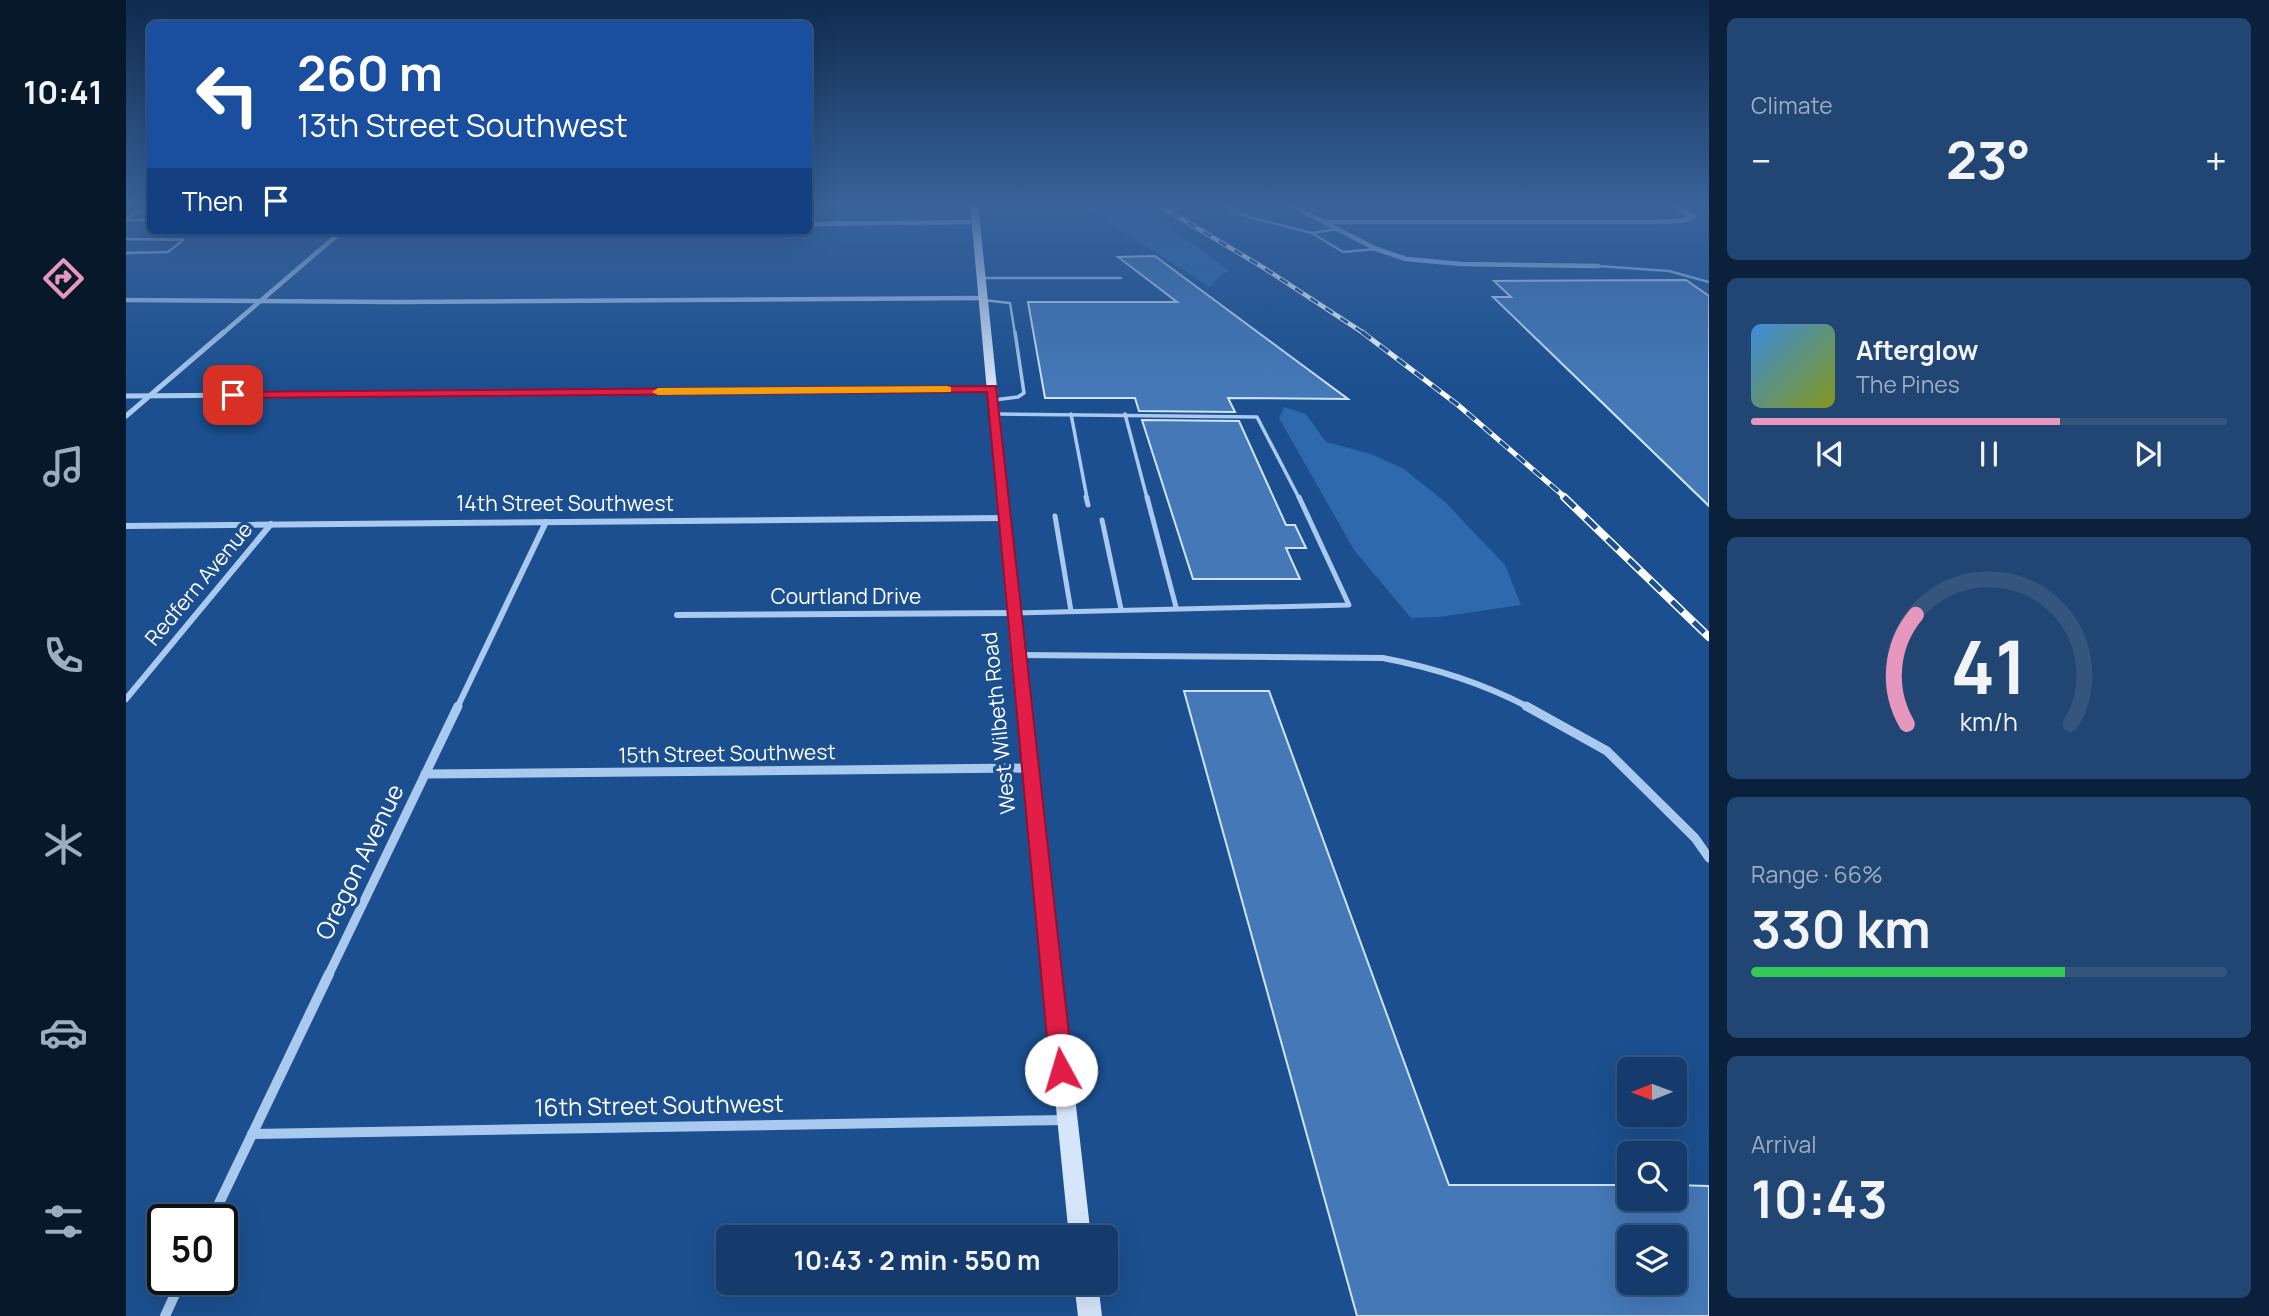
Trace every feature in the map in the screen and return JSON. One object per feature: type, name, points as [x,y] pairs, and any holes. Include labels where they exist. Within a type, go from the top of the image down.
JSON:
[{"type":"main road","name":"West Wilbeth Road","points":[[979,265],[1079,1225]]},
{"type":"main road","points":[[1087,1295],[1090,1316]]},
{"type":"street","points":[[126,416],[302,265]]},
{"type":"street","points":[[1573,265],[1598,266]]},
{"type":"street","points":[[126,300],[258,303],[982,299]]},
{"type":"street","points":[[126,396],[993,394]]},
{"type":"street","name":"14th Street Southwest","points":[[126,526],[1005,518]]},
{"type":"street","name":"Oregon Avenue","points":[[219,1204],[546,522]]},
{"type":"street","name":"Redfern Avenue","points":[[126,699],[271,524]]},
{"type":"street","name":"Courtland Drive","points":[[677,615],[1015,613]]},
{"type":"street","points":[[1018,655],[1382,658],[1434,668],[1504,694],[1606,751],[1695,838],[1709,858]]},
{"type":"street","name":"15th Street Southwest","points":[[425,774],[1030,768]]},
{"type":"street","name":"16th Street Southwest","points":[[252,1134],[1066,1120]]},
{"type":"street","points":[[165,1316],[175,1295]]},
{"type":"lane","points":[[1598,266],[1678,273],[1709,282]]},
{"type":"lane","points":[[980,278],[1121,278]]},
{"type":"lane","points":[[982,299],[1010,303],[1024,393],[1018,397],[993,394]]},
{"type":"lane","points":[[994,414],[1257,417],[1304,506],[1349,605],[1176,607],[1015,613]]},
{"type":"lane","points":[[1071,414],[1088,505]]},
{"type":"lane","points":[[1125,414],[1176,607]]},
{"type":"lane","points":[[1055,516],[1071,611]]},
{"type":"lane","points":[[1102,520],[1121,609]]},
{"type":"shaded area","points":[[1176,265],[1222,265],[1229,271],[1220,275],[1210,287]]},
{"type":"shaded area","points":[[1284,407],[1306,414],[1326,442],[1371,454],[1404,469],[1445,502],[1505,565],[1521,605],[1439,617],[1411,618],[1354,550],[1279,418]]},
{"type":"building","points":[[1129,265],[1168,265],[1348,399],[1228,398],[1235,412],[1139,411],[1135,398],[1045,398],[1028,302],[1177,302]]},
{"type":"building","points":[[1686,280],[1709,296],[1709,506],[1493,297],[1511,297],[1494,281]]},
{"type":"building","points":[[1142,420],[1239,421],[1286,525],[1295,525],[1306,548],[1286,548],[1300,579],[1193,579]]},
{"type":"building","points":[[1184,691],[1269,691],[1449,1185],[1617,1185],[1617,1211],[1687,1211],[1687,1185],[1709,1186],[1709,1316],[1357,1316]]},
{"type":"railway","points":[[1260,265],[1362,332]]},
{"type":"railway","points":[[1362,332],[1458,405],[1566,498]]},
{"type":"railway","points":[[1564,497],[1709,637]]},
{"type":"slow traffic","points":[[658,392],[947,389]]},
{"type":"route","points":[[233,395],[992,389],[1061,1070]]}]
